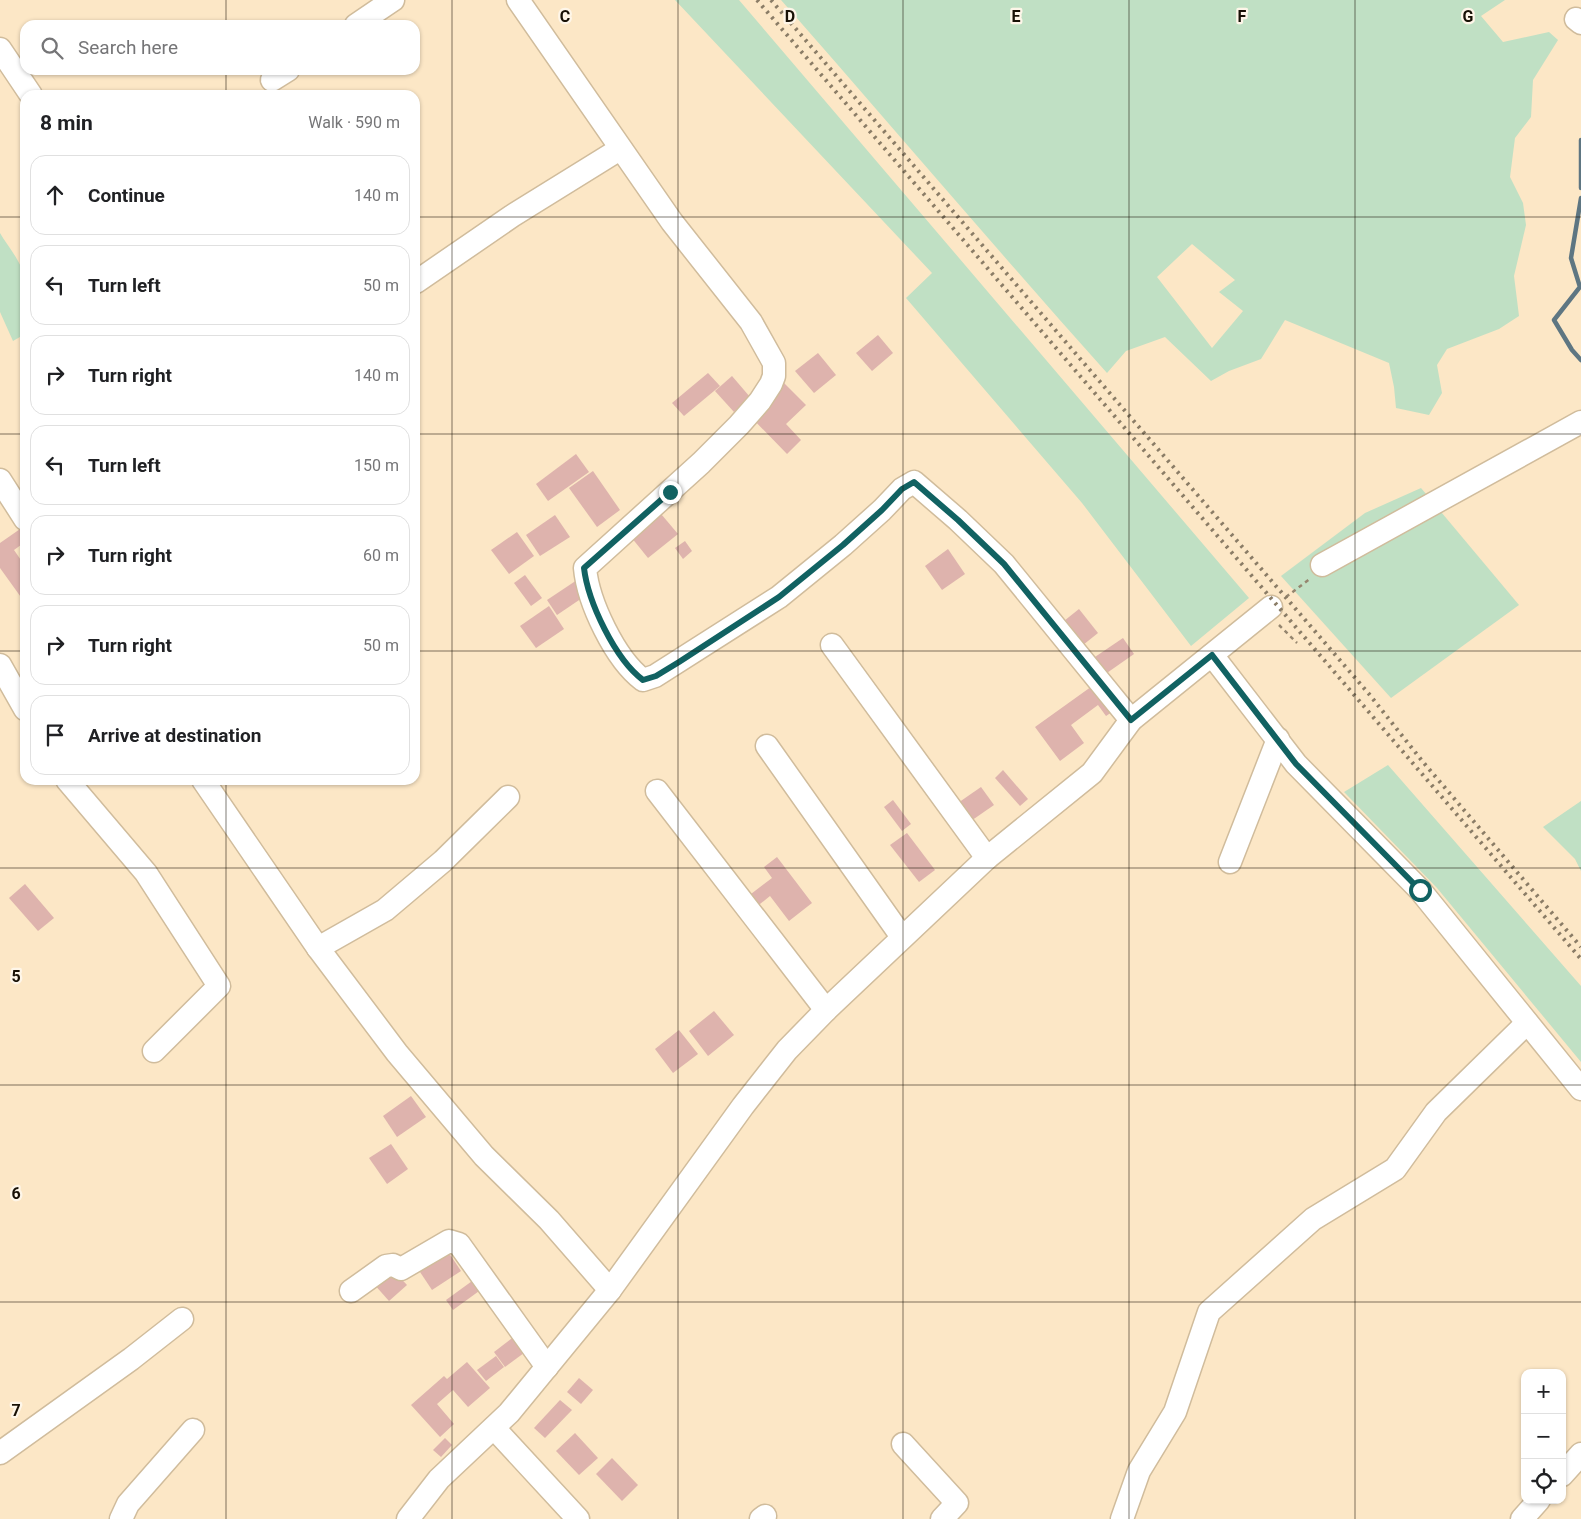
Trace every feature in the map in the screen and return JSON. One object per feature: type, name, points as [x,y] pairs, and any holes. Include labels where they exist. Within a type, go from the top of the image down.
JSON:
[{"type":"street","points":[[363,20],[393,0]]},
{"type":"street","points":[[518,0],[672,222],[751,322],[774,364],[774,376],[771,384],[760,401],[739,425],[702,463],[584,568],[589,597],[600,620],[634,673],[643,680],[656,676],[771,602],[843,545],[902,489],[914,482],[958,520],[1004,564],[1131,720]]},
{"type":"street","points":[[0,49],[28,90]]},
{"type":"street","points":[[420,279],[512,216],[620,149]]},
{"type":"street","points":[[1322,565],[1581,422]]},
{"type":"street","points":[[0,480],[20,512]]},
{"type":"street","points":[[408,1519],[439,1479],[494,1428],[547,1368],[610,1290],[787,1050],[902,937],[987,858],[1092,773],[1131,720],[1271,608]]},
{"type":"street","points":[[832,645],[987,858]]},
{"type":"street","points":[[1212,655],[1296,764],[1420,890],[1581,1089]]},
{"type":"street","points":[[0,665],[20,700]]},
{"type":"street","points":[[1230,862],[1278,739]]},
{"type":"street","points":[[767,746],[902,937]]},
{"type":"street","points":[[71,785],[146,873],[219,986],[154,1050]]},
{"type":"street","points":[[206,785],[318,948],[397,1052],[484,1156],[548,1220],[610,1290]]},
{"type":"street","points":[[657,791],[826,1010]]},
{"type":"street","points":[[318,948],[385,910],[443,861],[508,797]]},
{"type":"street","points":[[1122,1519],[1124,1507],[1139,1471],[1175,1412],[1209,1312],[1313,1219],[1395,1169],[1436,1112],[1527,1023]]},
{"type":"street","points":[[351,1291],[386,1266],[393,1265],[402,1269],[449,1241],[459,1244],[547,1368]]},
{"type":"street","points":[[0,1453],[131,1359],[182,1319]]},
{"type":"street","points":[[494,1428],[578,1519]]},
{"type":"street","points":[[122,1519],[128,1504],[193,1430]]},
{"type":"street","points":[[903,1444],[957,1503],[942,1519]]},
{"type":"street","points":[[1566,1471],[1581,1454]]},
{"type":"street","points":[[1522,1519],[1535,1504]]},
{"type":"path","points":[[1290,594],[1308,581],[1322,565]]},
{"type":"path","points":[[1289,636],[1297,643]]},
{"type":"green space","points":[[675,0],[739,0],[1249,598],[1191,646],[1082,503],[906,298],[932,273]]},
{"type":"green space","points":[[781,0],[1505,0],[1481,16],[1503,42],[1549,32],[1558,40],[1533,80],[1531,117],[1515,138],[1510,177],[1523,203],[1526,225],[1514,276],[1519,316],[1499,329],[1447,349],[1437,365],[1442,393],[1429,415],[1396,408],[1389,363],[1285,320],[1261,359],[1229,371],[1211,381],[1165,337],[1126,351],[1107,373]],"holes":[[[1192,244],[1235,280],[1219,292],[1243,311],[1212,348],[1157,277]]]},
{"type":"green space","points":[[0,233],[20,266],[20,337],[13,341],[0,312]]},
{"type":"green space","points":[[1421,488],[1519,605],[1391,698],[1281,576],[1365,513]]},
{"type":"green space","points":[[1388,765],[1581,986],[1581,1062],[1437,888],[1344,792]]},
{"type":"green space","points":[[1581,801],[1581,871],[1575,859],[1543,827]]},
{"type":"building","points":[[878,335],[893,353],[872,371],[856,353]]},
{"type":"building","points":[[818,353],[836,375],[814,393],[795,371]]},
{"type":"building","points":[[708,373],[720,386],[684,416],[672,403]]},
{"type":"building","points":[[732,376],[750,397],[734,412],[715,391]]},
{"type":"building","points":[[784,383],[806,405],[786,424],[801,440],[787,454],[750,416]]},
{"type":"building","points":[[576,454],[589,472],[548,501],[536,484]]},
{"type":"building","points":[[593,471],[620,510],[597,527],[569,488]]},
{"type":"building","points":[[656,508],[678,534],[648,558],[627,532]]},
{"type":"building","points":[[555,515],[570,537],[540,556],[526,535]]},
{"type":"building","points":[[20,529],[20,546],[14,550],[20,559],[20,596],[0,568],[0,543]]},
{"type":"building","points":[[517,532],[534,556],[509,574],[491,550]]},
{"type":"building","points":[[685,541],[692,551],[683,559],[675,548]]},
{"type":"building","points":[[948,549],[965,574],[942,590],[925,566]]},
{"type":"building","points":[[525,575],[542,598],[531,606],[514,583]]},
{"type":"building","points":[[577,580],[588,594],[557,615],[547,600]]},
{"type":"building","points":[[549,606],[564,629],[536,648],[520,626]]},
{"type":"building","points":[[1079,609],[1098,633],[1083,645],[1064,621]]},
{"type":"building","points":[[1123,638],[1134,654],[1104,675],[1092,659]]},
{"type":"building","points":[[1095,684],[1115,710],[1106,716],[1098,705],[1071,725],[1084,743],[1060,761],[1035,727]]},
{"type":"building","points":[[1003,770],[1028,799],[1020,806],[995,778]]},
{"type":"building","points":[[981,787],[994,805],[968,823],[955,805]]},
{"type":"building","points":[[893,800],[911,824],[902,831],[884,807]]},
{"type":"building","points":[[907,833],[935,870],[919,882],[890,845]]},
{"type":"building","points":[[777,857],[812,903],[789,921],[770,896],[755,908],[747,897],[772,878],[764,867]]},
{"type":"building","points":[[25,884],[54,918],[38,931],[9,898]]},
{"type":"building","points":[[714,1011],[734,1035],[708,1056],[689,1031]]},
{"type":"building","points":[[679,1030],[698,1054],[673,1073],[655,1049]]},
{"type":"building","points":[[411,1096],[426,1117],[397,1137],[383,1116]]},
{"type":"building","points":[[391,1144],[408,1169],[387,1184],[369,1158]]},
{"type":"building","points":[[445,1247],[461,1271],[432,1290],[416,1266]]},
{"type":"building","points":[[390,1267],[407,1285],[389,1301],[373,1283]]},
{"type":"building","points":[[479,1276],[486,1286],[453,1310],[446,1300]]},
{"type":"building","points":[[516,1335],[528,1350],[505,1367],[494,1352]]},
{"type":"building","points":[[496,1356],[504,1367],[486,1381],[477,1370]]},
{"type":"building","points":[[467,1362],[490,1388],[468,1407],[453,1390],[437,1404],[454,1424],[440,1437],[411,1405],[444,1376],[447,1379]]},
{"type":"building","points":[[579,1378],[593,1390],[581,1404],[567,1392]]},
{"type":"building","points":[[560,1400],[572,1410],[545,1438],[534,1428]]},
{"type":"building","points":[[575,1433],[598,1458],[579,1475],[556,1451]]},
{"type":"building","points":[[445,1438],[452,1445],[441,1457],[433,1450]]},
{"type":"building","points":[[612,1458],[638,1485],[622,1501],[596,1474]]},
{"type":"waterway","points":[[1581,140],[1581,188]]},
{"type":"waterway","points":[[1581,198],[1571,258],[1580,287],[1554,320],[1572,350],[1581,360]]},
{"type":"railway","points":[[757,0],[1581,959]]},
{"type":"railway","points":[[771,0],[1369,694],[1423,762],[1581,947]]},
{"type":"route","points":[[670,492],[584,568],[589,597],[600,620],[627,664],[643,680],[656,676],[679,662],[779,597],[843,545],[902,489],[914,482],[958,520],[1004,564],[1131,720],[1212,655],[1296,764],[1420,890]]}]
